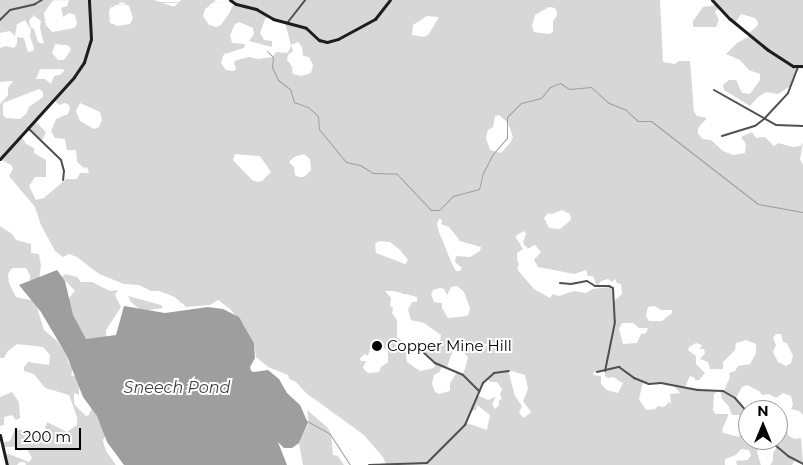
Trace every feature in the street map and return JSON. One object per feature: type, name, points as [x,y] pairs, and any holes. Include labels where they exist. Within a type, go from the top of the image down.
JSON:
[{"type":"street","points":[[0,20],[10,10],[42,0]]},
{"type":"street","points":[[0,159],[74,77],[84,62],[91,39],[89,0]]},
{"type":"street","points":[[230,0],[236,4],[256,9],[274,19],[308,29],[319,40],[328,42],[338,39],[372,21],[390,0]]},
{"type":"street","points":[[288,22],[305,0]]},
{"type":"street","points":[[712,0],[730,19],[785,62],[798,67],[803,66]]},
{"type":"street","points":[[722,136],[755,126],[764,119],[788,93],[798,67]]},
{"type":"street","points":[[714,90],[776,125],[803,126]]},
{"type":"street","points":[[28,128],[61,160],[64,170],[63,180]]},
{"type":"street","points":[[560,283],[571,284],[584,280],[595,286],[609,286],[613,288],[615,322],[605,371]]},
{"type":"street","points":[[422,351],[435,363],[464,375],[479,391]]},
{"type":"street","points":[[597,372],[619,367],[634,378],[649,384],[661,383],[697,390],[723,391],[738,401]]},
{"type":"street","points":[[369,465],[427,463],[465,426],[485,381],[494,373],[509,371]]},
{"type":"street","points":[[0,435],[6,465]]},
{"type":"street","points":[[781,450],[803,464]]},
{"type":"shaded area","points":[[0,0],[53,0],[44,13],[45,24],[52,32],[74,28],[77,24],[75,15],[69,13],[63,17],[61,8],[67,6],[69,0],[154,0],[174,7],[181,0],[216,0],[205,9],[203,16],[209,25],[216,27],[221,25],[230,12],[234,3],[231,0],[660,0],[663,62],[675,64],[679,61],[690,61],[694,112],[697,116],[707,118],[698,128],[698,134],[703,139],[711,140],[723,151],[733,155],[745,153],[746,144],[741,137],[752,132],[756,138],[765,137],[774,146],[778,143],[793,147],[800,146],[803,143],[800,159],[803,165],[803,415],[799,411],[791,409],[793,405],[791,396],[783,393],[776,398],[769,394],[762,395],[759,391],[747,385],[742,387],[736,398],[738,400],[738,415],[732,415],[728,405],[722,399],[721,393],[718,391],[714,394],[713,411],[716,414],[728,414],[722,430],[724,433],[738,437],[738,450],[740,450],[736,455],[725,459],[725,465],[386,465],[383,457],[364,435],[306,393],[296,382],[289,379],[288,375],[268,367],[256,357],[254,343],[244,325],[230,309],[218,300],[210,305],[185,307],[175,297],[159,291],[151,291],[139,285],[124,284],[99,274],[77,257],[69,254],[63,257],[55,251],[41,225],[35,207],[9,176],[13,169],[11,165],[0,159],[0,104],[8,95],[8,88],[13,81],[0,82],[0,48],[6,46],[14,48],[17,44],[17,37],[24,38],[28,52],[33,51],[34,48],[30,36],[31,30],[25,20],[17,24],[15,36],[10,31],[0,33]],"holes":[[[122,2],[129,6],[133,18],[130,24],[118,26],[110,23],[110,8]],[[549,7],[555,8],[557,16],[553,21],[553,32],[549,34],[534,32],[532,26],[535,15]],[[33,15],[41,21],[40,28],[44,44],[38,42],[34,29],[30,27],[29,20]],[[269,16],[285,23],[291,45],[287,53],[276,52],[273,57],[258,59],[249,57],[237,60],[234,62],[236,69],[234,71],[226,70],[221,63],[224,54],[244,48],[245,44],[232,43],[230,35],[235,24],[239,22],[253,28],[254,34],[249,41],[272,47],[272,41],[264,40],[260,33],[265,19]],[[427,16],[439,17],[429,34],[424,37],[412,35],[413,25]],[[298,42],[302,47],[303,56],[309,57],[313,65],[311,73],[301,76],[293,74],[291,65],[287,60],[288,55],[293,51],[291,45]],[[55,44],[70,47],[71,50],[64,60],[58,60],[52,53]],[[40,69],[65,70],[60,75],[54,76],[51,84],[45,79],[36,79]],[[39,89],[43,92],[43,97],[29,107],[26,114],[20,119],[6,118],[3,115],[3,103]],[[54,100],[59,105],[65,103],[69,105],[68,114],[56,119],[51,131],[55,138],[65,139],[67,150],[76,150],[77,162],[84,168],[87,167],[89,173],[80,173],[77,179],[66,179],[44,198],[36,200],[29,186],[35,177],[46,177],[46,160],[34,153],[34,148],[26,144],[21,136],[28,129],[41,140],[46,132],[35,121]],[[80,103],[100,112],[102,120],[99,127],[94,129],[80,121],[76,111]],[[499,115],[508,123],[513,137],[501,153],[490,150],[486,138],[488,130],[493,127],[495,116]],[[235,154],[260,156],[271,172],[262,181],[252,180],[233,160]],[[304,154],[310,159],[311,170],[304,177],[295,175],[294,167],[289,162],[294,157]],[[562,210],[570,214],[571,220],[560,229],[549,228],[544,218],[548,213],[552,214]],[[439,219],[442,220],[441,224],[449,227],[460,241],[481,247],[480,251],[470,257],[456,256],[455,262],[462,268],[460,271],[456,271],[439,232],[437,224]],[[524,231],[526,234],[523,242],[525,246],[528,248],[535,245],[541,252],[534,260],[538,267],[574,274],[586,270],[588,276],[593,276],[597,286],[601,281],[608,279],[612,282],[615,279],[617,283],[621,284],[622,294],[614,301],[613,292],[610,287],[592,289],[586,293],[574,291],[559,296],[553,294],[550,298],[534,289],[517,269],[519,264],[517,253],[523,249],[515,236]],[[379,241],[390,242],[408,260],[405,264],[376,253],[375,244]],[[457,286],[464,292],[470,308],[467,316],[448,318],[442,308],[442,303],[434,302],[431,294],[433,290],[444,289],[447,295],[451,287]],[[385,291],[394,291],[417,297],[417,302],[412,302],[408,310],[411,320],[424,323],[441,335],[436,352],[430,352],[430,345],[424,353],[436,363],[434,368],[420,371],[407,362],[406,353],[400,346],[402,341],[397,337],[397,320],[392,313],[393,308],[390,306],[391,298]],[[654,306],[662,310],[672,310],[672,313],[662,321],[649,321],[646,316],[648,307]],[[622,323],[633,323],[639,328],[648,328],[646,333],[641,334],[637,343],[623,344],[619,329]],[[776,334],[781,334],[783,342],[787,343],[793,356],[791,363],[786,366],[778,362],[773,352],[776,345],[773,338]],[[746,340],[756,344],[756,353],[750,364],[738,366],[735,371],[729,373],[730,377],[724,391],[685,387],[690,376],[695,378],[695,380],[699,380],[705,373],[696,364],[696,356],[688,350],[689,347],[696,343],[702,345],[700,349],[704,349],[705,353],[700,359],[708,362],[710,369],[723,369],[723,362],[735,350],[736,343]],[[375,346],[381,346],[388,351],[388,362],[381,367],[379,372],[368,373],[363,368],[366,361],[361,361],[360,358],[365,354],[368,356],[370,349]],[[459,348],[468,357],[463,373],[457,372],[450,383],[450,391],[439,394],[435,392],[432,384],[434,375],[440,371],[442,366],[447,367],[453,350]],[[508,370],[525,375],[528,389],[523,401],[531,412],[524,418],[519,413],[522,406],[515,396]],[[605,370],[605,376],[608,378],[613,377],[623,383],[618,393],[607,390],[601,384],[601,376],[593,375],[594,372]],[[487,379],[491,382],[497,382],[502,389],[500,395],[502,399],[499,400],[499,405],[495,409],[492,404],[496,397],[488,400],[477,395]],[[643,382],[673,385],[680,393],[670,394],[671,404],[669,402],[664,407],[658,406],[655,409],[646,410],[639,399]],[[477,405],[490,415],[487,430],[467,423],[471,411],[476,410]]]},
{"type":"shaded area","points":[[712,0],[803,0],[803,69],[798,67],[792,85],[778,94],[766,92],[758,97],[750,106],[724,90],[723,85],[729,80],[736,80],[742,93],[750,94],[760,80],[760,74],[749,70],[740,60],[726,54],[737,43],[750,36],[748,34],[758,25],[758,22],[755,18],[741,14],[735,23],[718,8],[715,12],[719,20],[716,27],[693,27],[693,21],[703,7],[716,5]]},
{"type":"shaded area","points":[[0,226],[12,234],[16,240],[31,244],[31,253],[39,254],[41,266],[39,281],[30,281],[30,275],[26,268],[14,268],[8,274],[9,283],[16,297],[35,301],[44,330],[57,341],[67,355],[68,362],[73,368],[71,375],[79,377],[79,395],[74,393],[74,404],[86,416],[89,415],[92,407],[106,432],[103,441],[106,451],[116,465],[26,465],[25,462],[20,462],[17,465],[6,465],[4,455],[9,454],[29,462],[32,458],[27,449],[19,451],[16,447],[3,447],[2,443],[10,441],[15,429],[26,431],[35,436],[44,432],[47,422],[67,432],[77,425],[77,417],[69,395],[45,388],[34,374],[24,371],[24,367],[28,362],[49,365],[50,355],[43,347],[17,344],[7,352],[4,358],[0,358]]},
{"type":"shaded area","points":[[65,274],[77,277],[81,282],[92,282],[110,291],[118,290],[115,295],[121,307],[106,330],[106,339],[82,345],[67,300],[75,291],[62,277]]},
{"type":"shaded area","points":[[128,296],[161,305],[163,308],[142,311],[131,302]]},
{"type":"shaded area","points":[[12,392],[19,402],[20,418],[16,420],[12,415],[4,417],[4,425],[0,426],[0,397]]},
{"type":"shaded area","points":[[307,410],[327,427],[331,434],[333,455],[338,456],[344,465],[303,465],[299,443],[309,423]]},
{"type":"shaded area","points":[[788,435],[794,439],[801,438],[803,464],[795,460],[792,465],[770,465],[773,461],[775,450],[788,450]]},
{"type":"shaded area","points":[[749,450],[758,450],[761,465],[737,465],[736,461],[747,460],[751,456]]},
{"type":"water","name":"Sneech Pond","points":[[57,270],[65,281],[73,315],[86,339],[116,335],[124,306],[165,313],[208,307],[223,309],[239,317],[254,343],[255,358],[250,367],[251,371],[268,370],[279,379],[287,393],[300,405],[308,423],[299,443],[292,448],[284,448],[278,442],[287,465],[124,465],[107,442],[97,416],[83,397],[67,356],[41,312],[19,285]]},
{"type":"waterway","points":[[267,51],[273,57],[272,67],[278,80],[290,89],[294,102],[308,107],[318,116],[319,129],[346,162],[360,165],[373,173],[397,174],[431,210],[439,210],[453,196],[479,189],[483,173],[492,155],[507,138],[507,117],[521,103],[541,98],[550,87],[560,83],[569,89],[591,87],[609,103],[626,110],[638,121],[651,121],[758,204],[803,212]]},
{"type":"waterway","points":[[307,421],[330,434],[350,465]]},
{"type":"place","name":"Copper Mine Hill","points":[[377,346]]}]
